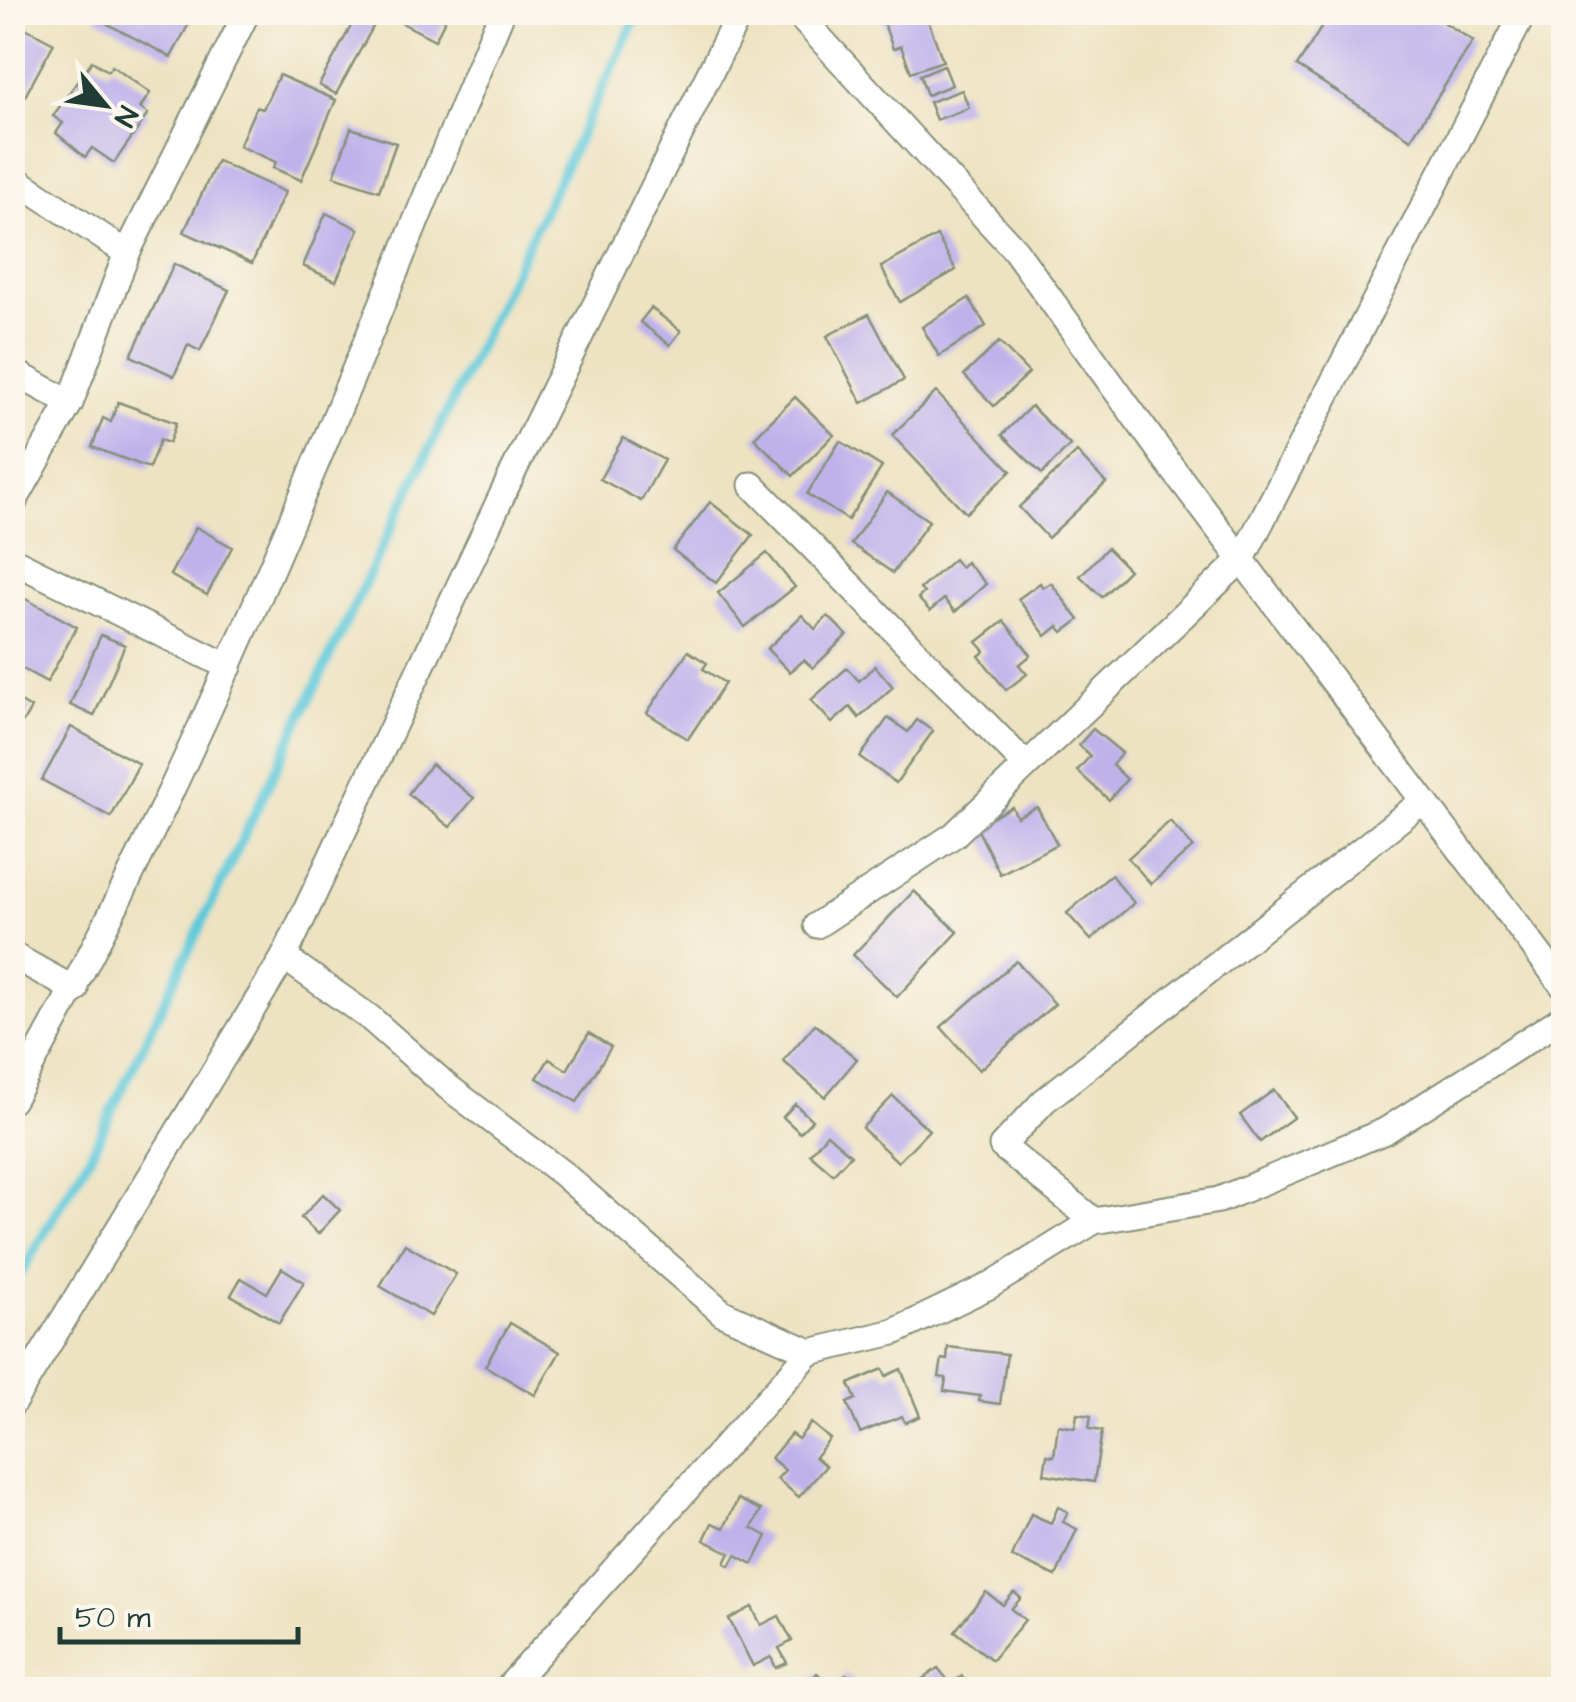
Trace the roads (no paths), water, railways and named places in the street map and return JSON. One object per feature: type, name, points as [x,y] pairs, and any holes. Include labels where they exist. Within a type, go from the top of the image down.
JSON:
[{"type":"street","points":[[12,505],[70,403],[127,253],[248,12]]},
{"type":"street","points":[[12,1100],[75,990],[229,667],[502,12]]},
{"type":"street","points":[[12,1404],[284,957],[514,470],[740,12]]},
{"type":"street","points":[[796,12],[1015,250],[1564,988]]},
{"type":"street","points":[[817,925],[954,834],[1242,559],[1524,12]]},
{"type":"street","points":[[12,177],[127,253]]},
{"type":"street","points":[[12,371],[70,403]]},
{"type":"street","points":[[752,485],[1026,765]]},
{"type":"street","points":[[12,560],[229,667]]},
{"type":"street","points":[[1094,1221],[1002,1146],[1044,1102],[1422,801]]},
{"type":"street","points":[[12,956],[75,990]]},
{"type":"street","points":[[284,957],[370,1018],[448,1086],[564,1174],[723,1313],[810,1352]]},
{"type":"street","points":[[506,1690],[810,1352],[894,1332],[989,1286],[1094,1221],[1220,1200],[1384,1131],[1564,1017]]},
{"type":"waterway","points":[[12,1288],[92,1152],[639,12]]}]
